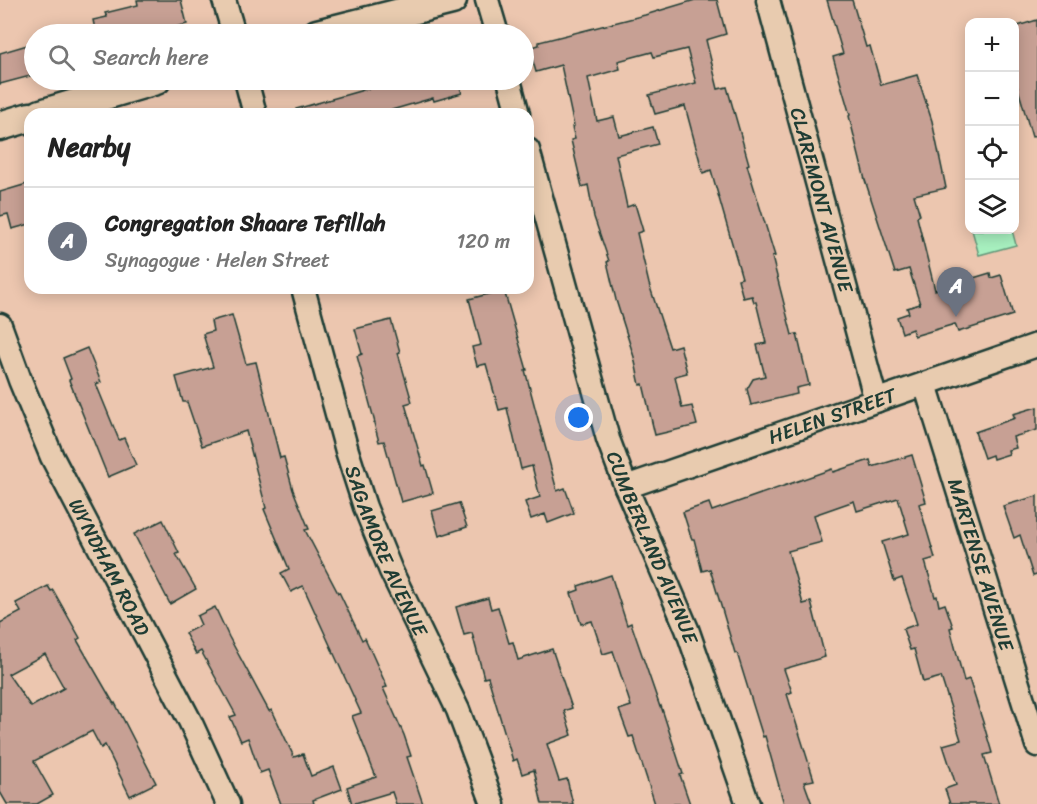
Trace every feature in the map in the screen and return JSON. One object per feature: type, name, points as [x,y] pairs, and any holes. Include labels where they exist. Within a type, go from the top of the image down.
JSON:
[{"type":"street","points":[[224,0],[231,24]]},
{"type":"street","points":[[357,24],[452,0]]},
{"type":"street","points":[[487,0],[494,24]]},
{"type":"street","name":"CLAREMONT AVENUE","points":[[768,0],[876,401]]},
{"type":"street","points":[[61,108],[122,90]]},
{"type":"street","points":[[249,90],[253,108]]},
{"type":"street","points":[[512,90],[516,108]]},
{"type":"street","points":[[0,126],[24,119]]},
{"type":"street","name":"CUMBERLAND AVENUE","points":[[534,172],[608,439],[626,487],[687,628],[748,804]]},
{"type":"street","name":"SAGAMORE AVENUE","points":[[305,294],[347,451],[365,507],[391,571],[458,710],[493,804]]},
{"type":"street","name":"WYNDHAM ROAD","points":[[0,325],[52,457],[190,721],[228,804]]},
{"type":"street","name":"HELEN STREET","points":[[626,487],[1037,345]]},
{"type":"street","name":"MARTENSE AVENUE","points":[[925,384],[1037,745]]},
{"type":"green space","points":[[973,234],[1013,234],[1016,245],[979,255]]},
{"type":"building","points":[[137,0],[181,0],[187,24],[94,24],[93,20],[107,17],[105,13],[138,5]]},
{"type":"building","points":[[695,0],[717,0],[726,34],[706,40],[718,89],[727,87],[749,164],[747,165],[775,256],[772,257],[792,335],[797,334],[809,385],[796,388],[797,394],[751,405],[747,389],[753,379],[765,376],[757,345],[766,343],[756,302],[752,296],[743,298],[738,279],[742,278],[711,170],[703,173],[685,106],[655,114],[649,95],[696,83],[687,49],[654,57],[652,52],[618,61],[620,69],[588,78],[597,121],[614,117],[619,136],[653,127],[658,144],[616,155],[627,207],[635,204],[643,231],[637,233],[649,284],[670,348],[680,345],[687,373],[675,376],[682,408],[692,406],[697,425],[655,435],[643,384],[640,385],[634,357],[616,300],[607,262],[609,261],[594,217],[588,185],[582,187],[571,140],[575,139],[572,127],[574,126],[561,65],[536,72],[534,65],[534,46],[539,45],[539,42]]},
{"type":"building","points":[[827,0],[852,0],[866,47],[870,46],[881,85],[917,75],[932,121],[946,188],[914,195],[920,215],[917,217],[935,290],[938,289],[939,292],[971,283],[970,279],[990,273],[991,278],[1001,275],[1013,315],[958,332],[955,324],[914,336],[912,329],[902,333],[897,317],[909,313],[907,308],[920,304],[909,269],[895,273],[865,180],[850,115],[833,57],[843,54]]},
{"type":"building","points":[[1037,20],[1037,136],[1032,137],[1019,92],[1019,25]]},
{"type":"building","points":[[24,46],[24,78],[0,84],[0,53]]},
{"type":"building","points":[[363,90],[461,90],[462,93],[434,101],[433,98],[399,108],[300,108]]},
{"type":"building","points":[[24,185],[24,226],[12,229],[8,214],[0,216],[0,192]]},
{"type":"building","points":[[488,294],[505,294],[557,491],[565,488],[574,513],[548,523],[545,514],[531,519],[525,502],[540,497],[532,466],[521,469],[507,408],[499,410],[486,364],[477,366],[472,347],[481,345],[469,299]]},
{"type":"building","points":[[232,315],[246,364],[256,362],[280,458],[284,457],[293,490],[309,529],[305,530],[362,640],[365,638],[387,687],[383,688],[404,735],[411,756],[407,757],[423,804],[396,804],[392,792],[352,804],[347,787],[376,777],[352,716],[361,713],[303,586],[291,592],[281,573],[289,569],[264,509],[266,508],[246,431],[202,446],[187,402],[183,402],[176,377],[213,367],[203,334],[213,331],[211,321]]},
{"type":"building","points":[[391,320],[412,402],[405,404],[433,493],[401,502],[384,441],[379,442],[357,356],[362,354],[355,329]]},
{"type":"building","points":[[87,348],[101,382],[96,384],[119,440],[124,438],[136,465],[108,477],[69,380],[71,379],[63,358]]},
{"type":"building","points":[[1037,407],[1037,430],[1013,437],[1016,448],[1008,450],[1009,454],[993,459],[992,455],[984,458],[975,432],[1015,418],[1013,414]]},
{"type":"building","points":[[912,455],[926,502],[919,504],[935,558],[925,561],[939,606],[945,604],[953,627],[950,628],[964,681],[969,679],[983,722],[992,753],[984,755],[999,804],[950,804],[945,789],[956,785],[943,745],[961,740],[941,677],[923,682],[914,649],[910,650],[903,629],[917,624],[902,578],[894,581],[882,542],[909,534],[898,498],[857,511],[854,501],[814,515],[822,542],[788,551],[803,604],[811,602],[825,657],[784,669],[792,692],[787,694],[814,780],[804,782],[812,804],[784,804],[765,736],[763,737],[737,653],[735,653],[710,569],[702,571],[694,539],[692,539],[683,512],[709,503],[712,511],[832,469],[833,472],[870,460],[872,467]]},
{"type":"building","points":[[1037,496],[1037,575],[1033,576],[1020,535],[1014,538],[1003,506]]},
{"type":"building","points":[[459,503],[467,527],[439,536],[432,511]]},
{"type":"building","points":[[163,520],[179,553],[176,554],[196,589],[170,604],[134,534]]},
{"type":"building","points":[[611,575],[627,625],[631,623],[661,706],[683,774],[680,775],[690,804],[655,804],[633,736],[629,737],[619,710],[631,706],[613,651],[603,654],[592,621],[581,624],[571,593],[579,590],[578,586]]},
{"type":"building","points":[[48,586],[51,591],[53,590],[80,638],[77,640],[115,703],[156,783],[130,796],[105,745],[101,748],[92,731],[34,761],[53,795],[37,804],[7,804],[0,792],[0,623],[21,612],[16,603]],"holes":[[[45,654],[64,688],[31,707],[8,674]]]},
{"type":"building","points":[[488,598],[491,609],[498,607],[509,643],[513,642],[518,660],[552,649],[572,708],[564,711],[572,735],[547,744],[559,781],[567,779],[573,804],[542,804],[534,770],[522,774],[517,759],[513,761],[488,677],[484,678],[472,633],[464,635],[456,607]]},
{"type":"building","points":[[215,607],[269,711],[272,710],[294,757],[303,754],[311,776],[334,767],[342,789],[313,800],[314,804],[281,804],[268,770],[260,773],[248,738],[241,741],[230,717],[236,715],[201,651],[196,654],[185,633],[201,625],[197,616]]},
{"type":"place","name":"Congregation Shaare Tefillah","points":[[956,317]]}]
